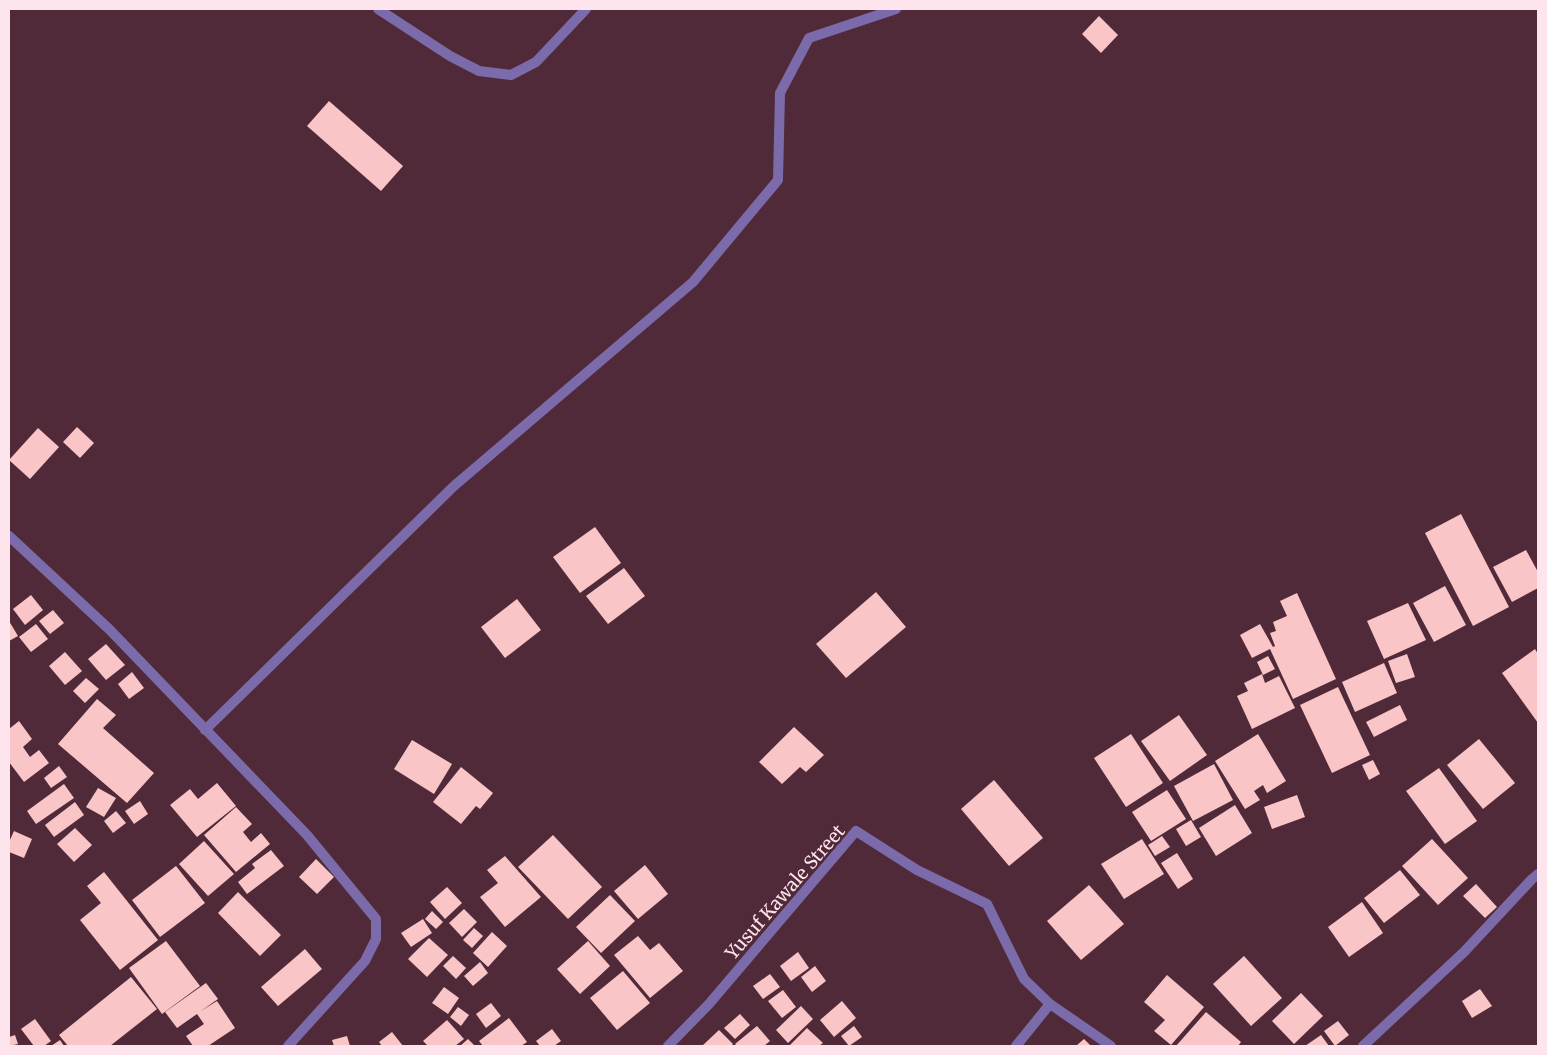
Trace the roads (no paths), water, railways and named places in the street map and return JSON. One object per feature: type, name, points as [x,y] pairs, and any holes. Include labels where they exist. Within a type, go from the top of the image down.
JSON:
[{"type":"street","points":[[378,9],[450,56],[479,71],[512,75],[536,62],[586,9]]},
{"type":"street","points":[[205,730],[454,486],[693,282],[778,180],[780,93],[808,38],[896,9]]},
{"type":"street","points":[[9,536],[110,630],[306,835],[376,919],[376,939],[365,961],[288,1046]]},
{"type":"street","name":"Yusuf Kawale Street","points":[[668,1046],[709,1004],[856,830],[917,870],[987,904],[1024,979],[1050,1004],[1111,1046]]},
{"type":"street","points":[[1363,1046],[1464,952],[1538,874]]},
{"type":"street","points":[[1016,1046],[1050,1004]]}]
